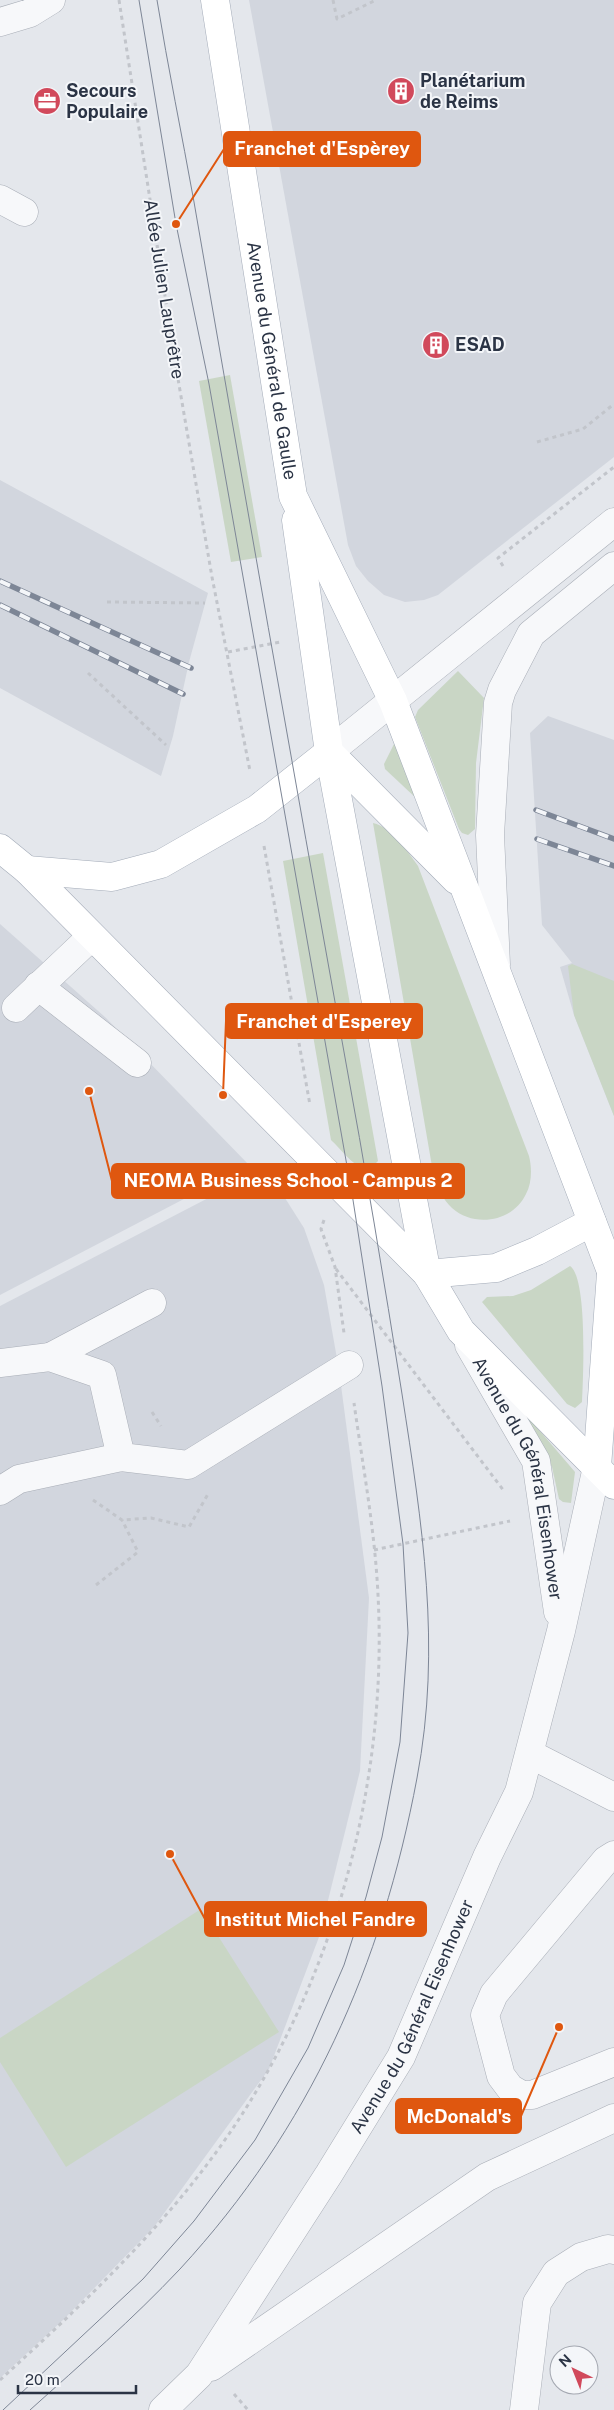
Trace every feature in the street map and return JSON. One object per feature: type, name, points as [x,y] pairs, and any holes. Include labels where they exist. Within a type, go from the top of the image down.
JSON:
[{"type":"main road","name":"Avenue du Général de Gaulle","points":[[215,0],[293,496],[392,701],[612,1276]]},
{"type":"main road","points":[[293,496],[329,752],[427,1274]]},
{"type":"main road","points":[[27,870],[112,877],[161,864],[257,809],[329,752]]},
{"type":"main road","points":[[329,752],[464,888]]},
{"type":"main road","points":[[0,848],[27,870],[91,937],[427,1274],[461,1331],[606,1476]]},
{"type":"main road","points":[[427,1274],[496,1268],[537,1251],[592,1222]]},
{"type":"main road","points":[[606,1476],[612,1276]]},
{"type":"street","points":[[0,22],[30,13],[51,0]]},
{"type":"street","points":[[0,199],[24,212]]},
{"type":"street","points":[[329,752],[614,522]]},
{"type":"street","points":[[496,972],[490,835],[498,703],[502,690],[531,634],[614,566]]},
{"type":"street","points":[[16,1008],[91,937]]},
{"type":"street","points":[[38,986],[137,1063]]},
{"type":"street","points":[[0,1363],[50,1357],[152,1303]]},
{"type":"street","name":"Avenue du Général Eisenhower","points":[[461,1331],[536,1461],[535,1518],[560,1631]]},
{"type":"street","points":[[50,1357],[102,1375],[121,1457]]},
{"type":"street","points":[[0,1491],[19,1479],[121,1457],[188,1464],[349,1365]]},
{"type":"street","name":"Avenue du Général Eisenhower","points":[[200,2375],[329,2174],[401,2056],[487,1857],[519,1792],[560,1631],[606,1476]]},
{"type":"street","points":[[530,1754],[614,1797]]},
{"type":"street","points":[[614,1855],[606,1860],[494,1994],[485,2015],[501,2076],[510,2088],[522,2095],[532,2095],[614,2062]]},
{"type":"street","name":"Avenue du Général Eisenhower","points":[[163,2410],[200,2375],[487,2177],[614,2118]]},
{"type":"street","points":[[524,2410],[537,2303],[556,2273],[581,2257],[608,2249],[614,2250]]},
{"type":"path","name":"Allée Julien Lauprêtre","points":[[119,0],[177,373],[212,578],[250,773]]},
{"type":"path","points":[[333,0],[337,19],[376,0]]},
{"type":"path","points":[[537,442],[583,429],[614,404]]},
{"type":"path","points":[[498,558],[614,467]]},
{"type":"path","points":[[107,602],[206,603]]},
{"type":"path","points":[[88,673],[166,745]]},
{"type":"path","points":[[264,846],[311,1114]]},
{"type":"path","points":[[0,2380],[102,2283],[186,2191],[228,2135],[261,2084],[286,2040],[328,1940],[344,1883],[367,1786],[375,1733],[379,1678],[378,1595],[374,1550],[335,1267],[322,1229],[326,1212]]},
{"type":"path","points":[[335,1267],[535,1518],[374,1550]]},
{"type":"path","points":[[96,1585],[138,1552],[122,1520]]},
{"type":"path","points":[[233,2393],[248,2410]]},
{"type":"shaded area","points":[[249,0],[614,0],[614,457],[438,595],[424,600],[405,602],[384,595],[368,581],[356,566],[348,545]]},
{"type":"shaded area","points":[[0,480],[208,593],[189,662],[173,736],[161,776],[0,688]]},
{"type":"shaded area","points":[[548,716],[614,740],[614,1116],[574,1015],[560,967],[572,963],[542,925],[530,733]]},
{"type":"shaded area","points":[[0,924],[106,1018],[249,1165],[0,1295]]},
{"type":"shaded area","points":[[266,1168],[304,1228],[324,1285],[339,1370],[369,1598],[360,1771],[319,1937],[269,2069],[154,2227],[64,2319],[0,2378],[0,1306]]},
{"type":"green space","points":[[230,375],[262,557],[231,562],[199,381]]},
{"type":"green space","points":[[458,671],[484,698],[476,763],[475,829],[468,835],[462,833],[459,829],[415,717],[418,710]]},
{"type":"green space","points":[[395,742],[417,799],[385,769],[384,764]]},
{"type":"green space","points":[[373,823],[380,825],[393,834],[418,866],[529,1156],[531,1175],[528,1190],[520,1203],[503,1216],[482,1220],[461,1214],[446,1201],[434,1178]]},
{"type":"green space","points":[[323,853],[378,1161],[369,1170],[354,1163],[331,1140],[283,861]]},
{"type":"green space","points":[[572,964],[614,981],[614,1116],[574,1015],[568,966]]},
{"type":"green space","points":[[570,1266],[576,1274],[580,1289],[583,1330],[582,1402],[575,1408],[567,1404],[482,1302],[487,1297],[513,1296],[531,1290]]},
{"type":"green space","points":[[522,1410],[575,1472],[571,1503],[563,1502],[559,1499],[552,1467]]},
{"type":"green space","points":[[201,1909],[279,2032],[66,2167],[0,2062],[0,2038]]},
{"type":"tram line","points":[[3,2410],[143,2279],[194,2221],[255,2140],[308,2048],[344,1965],[366,1897],[382,1837],[400,1742],[408,1633],[403,1544],[382,1386],[353,1200],[209,384],[176,224],[139,0]]},
{"type":"tram line","points":[[30,2410],[125,2323],[180,2269],[226,2215],[267,2159],[303,2101],[334,2041],[361,1978],[383,1914],[402,1847],[417,1778],[428,1681],[429,1633],[422,1538],[395,1351],[374,1223],[157,0]]},
{"type":"railway","points":[[0,581],[191,668]]},
{"type":"railway","points":[[0,605],[183,694]]},
{"type":"railway","points":[[536,810],[614,839]]},
{"type":"railway","points":[[537,839],[614,866]]},
{"type":"place","name":"Planétarium de Reims","points":[[401,91]]},
{"type":"place","name":"Secours Populaire","points":[[47,101]]},
{"type":"place","name":"Franchet d'Espèrey","points":[[176,224]]},
{"type":"place","name":"ESAD","points":[[436,345]]},
{"type":"place","name":"NEOMA Business School - Campus 2","points":[[89,1091]]},
{"type":"place","name":"Franchet d'Esperey","points":[[223,1095]]},
{"type":"place","name":"Institut Michel Fandre","points":[[170,1854]]},
{"type":"place","name":"McDonald's","points":[[559,2027]]}]
